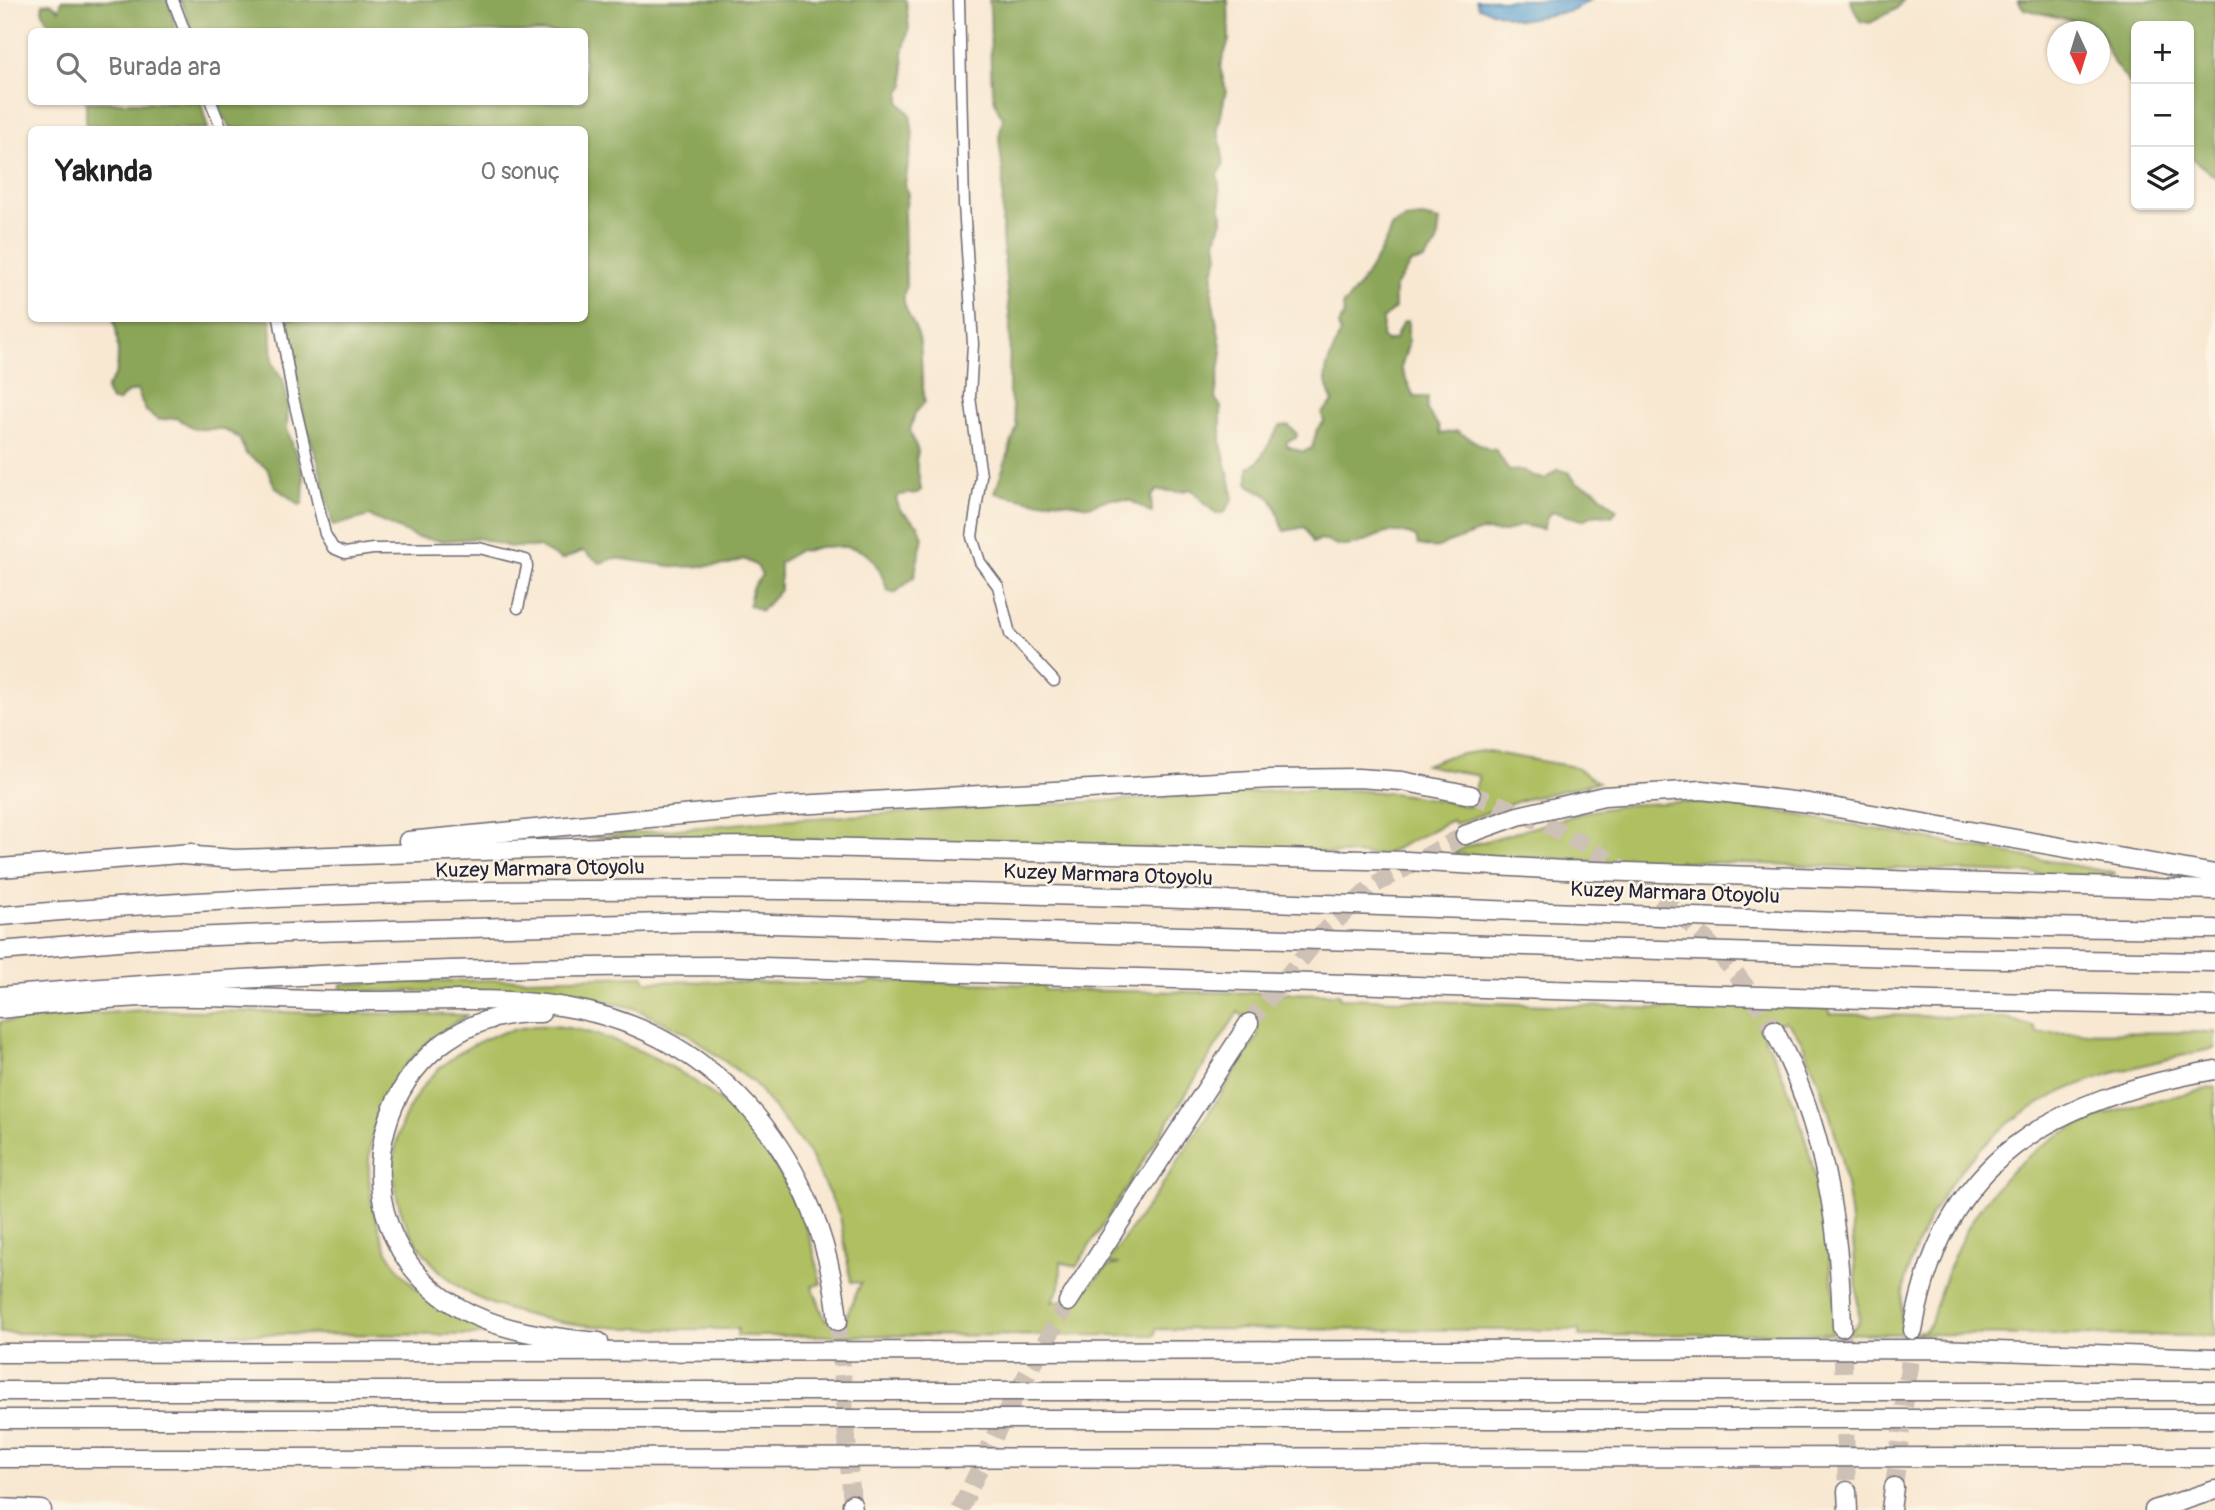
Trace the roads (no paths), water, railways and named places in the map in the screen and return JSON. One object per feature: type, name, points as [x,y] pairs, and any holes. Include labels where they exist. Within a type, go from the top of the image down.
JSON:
[{"type":"highway","points":[[0,868],[233,849],[480,836],[778,806],[1246,780],[1359,778],[1402,781],[1471,795]]},
{"type":"highway","points":[[1465,835],[1518,816],[1604,796],[1652,791],[1727,791],[2215,874]]},
{"type":"highway","points":[[182,855],[235,859],[603,847],[846,847],[1407,861],[1564,870],[2215,890]]},
{"type":"highway","name":"Kuzey Marmara Otoyolu","points":[[0,916],[190,903],[552,890],[753,888],[1876,922],[2215,929]]},
{"type":"highway","points":[[0,951],[192,937],[704,922],[1933,958],[2215,962]]},
{"type":"highway","points":[[0,1009],[76,995],[181,981],[503,969],[724,966],[2025,1004],[2215,1006]]},
{"type":"highway","points":[[0,996],[540,1003],[592,1012],[646,1030],[691,1056],[761,1122],[795,1171],[824,1238],[833,1274],[838,1321]]},
{"type":"highway","points":[[706,1071],[666,1048],[618,1028],[561,1015],[530,1013],[495,1018],[462,1032],[437,1048],[412,1072],[387,1120],[379,1173],[384,1211],[395,1241],[427,1284],[457,1307],[533,1333],[615,1344],[831,1345],[850,1350]]},
{"type":"highway","points":[[1068,1302],[1249,1023]]},
{"type":"highway","points":[[1774,1030],[1798,1079],[1826,1169],[1836,1229],[1842,1327]]},
{"type":"highway","points":[[1913,1330],[1927,1270],[1957,1208],[2003,1154],[2032,1132],[2085,1101],[2126,1083],[2215,1060]]},
{"type":"highway","points":[[2063,1115],[2122,1092],[2215,1070]]},
{"type":"highway","points":[[0,1353],[1935,1349],[2215,1358]]},
{"type":"highway","points":[[0,1391],[2215,1391]]},
{"type":"highway","points":[[0,1419],[2215,1419]]},
{"type":"highway","points":[[0,1458],[2215,1457]]},
{"type":"highway","points":[[1891,1510],[1894,1487]]},
{"type":"highway","points":[[1847,1490],[1848,1510]]},
{"type":"highway","points":[[2154,1510],[2215,1490]]},
{"type":"highway","points":[[0,1507],[42,1510]]},
{"type":"street","points":[[173,0],[184,28]]},
{"type":"street","points":[[959,0],[964,205],[973,344],[970,397],[981,475],[972,537],[980,562],[998,586],[1010,634],[1054,681]]},
{"type":"street","points":[[212,105],[220,126]]},
{"type":"street","points":[[280,322],[293,397],[325,534],[333,548],[345,553],[373,549],[479,548],[526,559],[527,567],[518,608]]},
{"type":"water","points":[[1476,0],[1590,0],[1572,11],[1520,20],[1478,7]]},
{"type":"tunnel","points":[[1471,795],[1516,811],[1560,832],[1603,856],[1644,885],[1682,917],[1717,952],[1748,990],[1774,1030]]},
{"type":"tunnel","points":[[1249,1023],[1321,935],[1374,885],[1465,835]]},
{"type":"tunnel","points":[[960,1510],[1006,1412],[1068,1302]]},
{"type":"tunnel","points":[[838,1321],[852,1504]]},
{"type":"tunnel","points":[[1842,1327],[1847,1491]]},
{"type":"tunnel","points":[[1894,1487],[1913,1334]]}]
